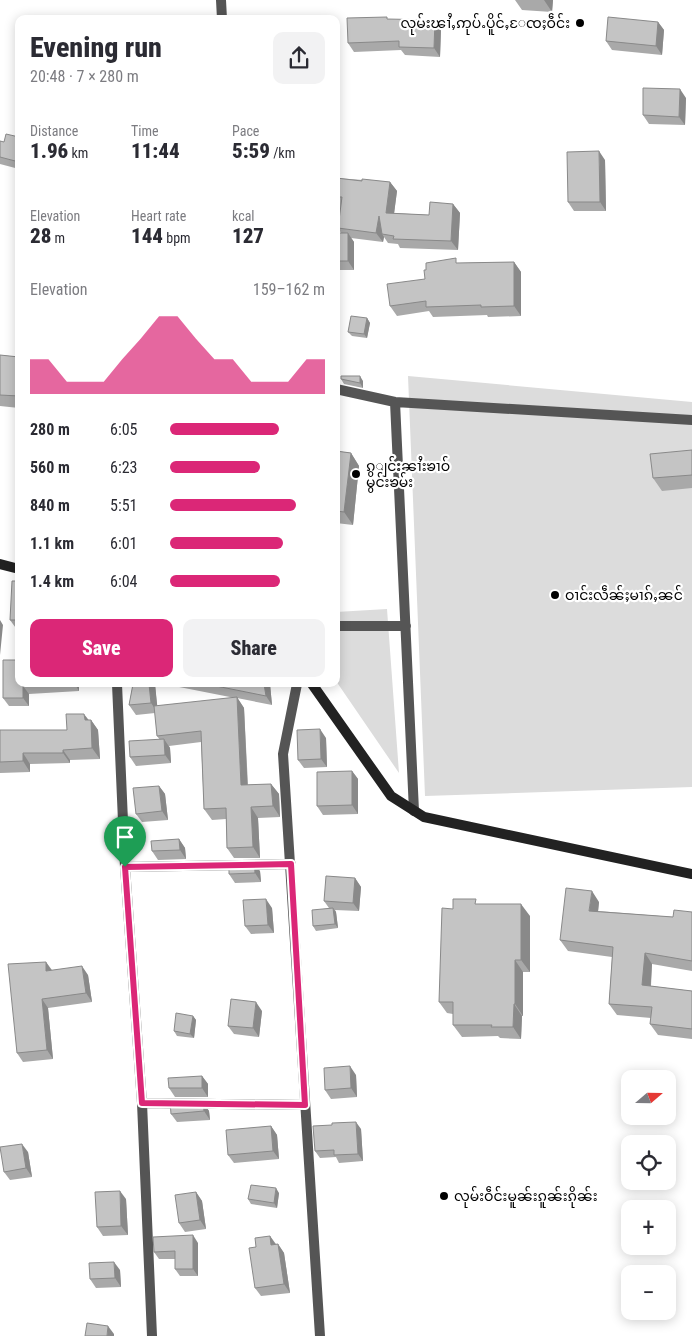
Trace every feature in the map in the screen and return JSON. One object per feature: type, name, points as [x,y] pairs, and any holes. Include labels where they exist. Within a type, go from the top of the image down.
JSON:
[{"type":"main road","points":[[0,564],[15,568]]},
{"type":"main road","points":[[314,687],[391,796],[424,816],[692,874]]},
{"type":"street","points":[[220,0],[222,15]]},
{"type":"street","points":[[340,390],[395,402],[692,417]]},
{"type":"street","points":[[395,402],[414,810]]},
{"type":"street","points":[[340,626],[406,626]]},
{"type":"street","points":[[117,687],[125,867],[142,1103],[152,1336]]},
{"type":"street","points":[[296,687],[283,754],[320,1336]]},
{"type":"street","points":[[125,867],[291,864]]},
{"type":"street","points":[[142,1103],[305,1105]]},
{"type":"shaded area","name":"ဝၢင်းလဵၼ်ႈမၢၵ်ႇၼင်","points":[[408,376],[692,402],[692,787],[425,796]]},
{"type":"shaded area","points":[[387,609],[399,773],[340,687],[340,612]]},
{"type":"building","points":[[387,17],[387,19],[435,20],[434,48],[399,47],[399,41],[348,43],[347,18]]},
{"type":"building","points":[[608,17],[658,22],[656,46],[606,41]]},
{"type":"building","points":[[643,88],[680,89],[679,117],[643,115]]},
{"type":"building","points":[[6,134],[15,136],[15,161],[0,157],[0,141],[4,142]]},
{"type":"building","points":[[599,151],[600,202],[568,202],[567,152]]},
{"type":"building","points":[[340,178],[362,181],[362,179],[390,182],[386,213],[429,215],[430,202],[453,204],[451,241],[393,239],[394,236],[382,234],[379,216],[376,233],[340,228],[342,197],[340,197]]},
{"type":"building","points":[[340,233],[348,233],[348,261],[340,261]]},
{"type":"building","points":[[456,258],[456,263],[514,262],[514,306],[426,307],[426,301],[390,306],[387,284],[425,279],[424,270],[426,270],[426,263]]},
{"type":"building","points":[[351,316],[367,318],[364,334],[348,332]]},
{"type":"building","points":[[0,355],[15,357],[15,396],[0,395]]},
{"type":"building","points":[[341,376],[360,376],[360,383],[341,379]]},
{"type":"building","points":[[692,450],[692,475],[653,478],[650,454]]},
{"type":"building","points":[[340,452],[351,453],[344,512],[340,512]]},
{"type":"building","points":[[12,581],[15,581],[15,620],[10,620]]},
{"type":"building","points":[[3,660],[15,660],[15,687],[23,687],[23,698],[3,698]]},
{"type":"building","points":[[132,687],[149,687],[151,703],[129,705]]},
{"type":"building","points":[[221,687],[264,687],[266,696]]},
{"type":"building","points":[[237,697],[241,785],[271,784],[273,806],[251,807],[253,847],[227,848],[226,808],[204,809],[201,731],[157,736],[154,706]]},
{"type":"building","points":[[66,714],[84,714],[85,720],[91,720],[92,748],[63,750],[63,753],[23,753],[23,761],[0,762],[0,730],[67,730]]},
{"type":"building","points":[[320,729],[321,759],[298,760],[297,730]]},
{"type":"building","points":[[164,739],[165,755],[130,757],[129,741]]},
{"type":"building","points":[[352,771],[352,805],[317,806],[317,772]]},
{"type":"building","points":[[159,786],[162,811],[136,814],[133,788]]},
{"type":"building","points":[[179,839],[180,850],[152,851],[151,841]]},
{"type":"building","points":[[229,863],[254,863],[255,873],[229,874]]},
{"type":"building","points":[[326,876],[355,878],[353,903],[324,901]]},
{"type":"building","points":[[566,888],[592,891],[589,911],[673,917],[674,910],[692,912],[692,961],[645,953],[642,985],[692,991],[692,1029],[650,1024],[652,1007],[609,1004],[613,947],[560,940]]},
{"type":"building","points":[[266,899],[268,925],[245,926],[243,900]]},
{"type":"building","points":[[453,899],[476,899],[475,904],[521,904],[521,960],[515,960],[513,1027],[453,1025],[453,1002],[439,1002],[442,908],[453,909]]},
{"type":"building","points":[[333,908],[335,924],[313,926],[312,910]]},
{"type":"building","points":[[46,962],[46,971],[82,966],[86,993],[42,999],[47,1050],[17,1053],[8,964]]},
{"type":"building","points":[[231,999],[256,1002],[253,1028],[228,1026]]},
{"type":"building","points":[[176,1013],[193,1016],[190,1034],[174,1031]]},
{"type":"building","points":[[350,1066],[351,1088],[325,1090],[324,1068]]},
{"type":"building","points":[[202,1076],[202,1088],[169,1088],[168,1078]]},
{"type":"building","points":[[170,1102],[203,1102],[204,1111],[171,1114]]},
{"type":"building","points":[[356,1122],[358,1154],[334,1155],[334,1150],[315,1151],[313,1126]]},
{"type":"building","points":[[271,1126],[273,1151],[228,1155],[226,1130]]},
{"type":"building","points":[[22,1144],[26,1168],[4,1172],[0,1147]]},
{"type":"building","points":[[251,1185],[276,1188],[274,1203],[248,1199]]},
{"type":"building","points":[[120,1191],[121,1226],[97,1227],[95,1192]]},
{"type":"building","points":[[196,1192],[200,1220],[179,1223],[175,1195]]},
{"type":"building","points":[[193,1235],[193,1269],[175,1269],[175,1251],[154,1252],[153,1237]]},
{"type":"building","points":[[270,1236],[271,1245],[278,1244],[284,1284],[255,1288],[249,1248],[256,1247],[255,1238]]},
{"type":"building","points":[[114,1262],[115,1278],[90,1279],[89,1263]]},
{"type":"building","points":[[87,1323],[108,1326],[107,1336],[85,1336]]},
{"type":"place","name":"လုမ်းၽၢႆႇဢုပ်ႉပိူင်ႇႄၸႈဝဵင်း","points":[[580,23]]},
{"type":"place","name":"ၵွျင်းၼၢႆးၶၢဝ် မွင်းၶမ်း","points":[[356,474]]},
{"type":"place","name":"ဝၢင်းလဵၼ်ႈမၢၵ်ႇၼင်","points":[[555,595]]},
{"type":"place","name":"လုမ်းဝဵင်းမူၼ်းၵူၼ်းၵိုၼ်း","points":[[444,1196]]},
{"type":"route","points":[[291,864],[305,1105],[142,1103],[125,867],[291,864]]}]
